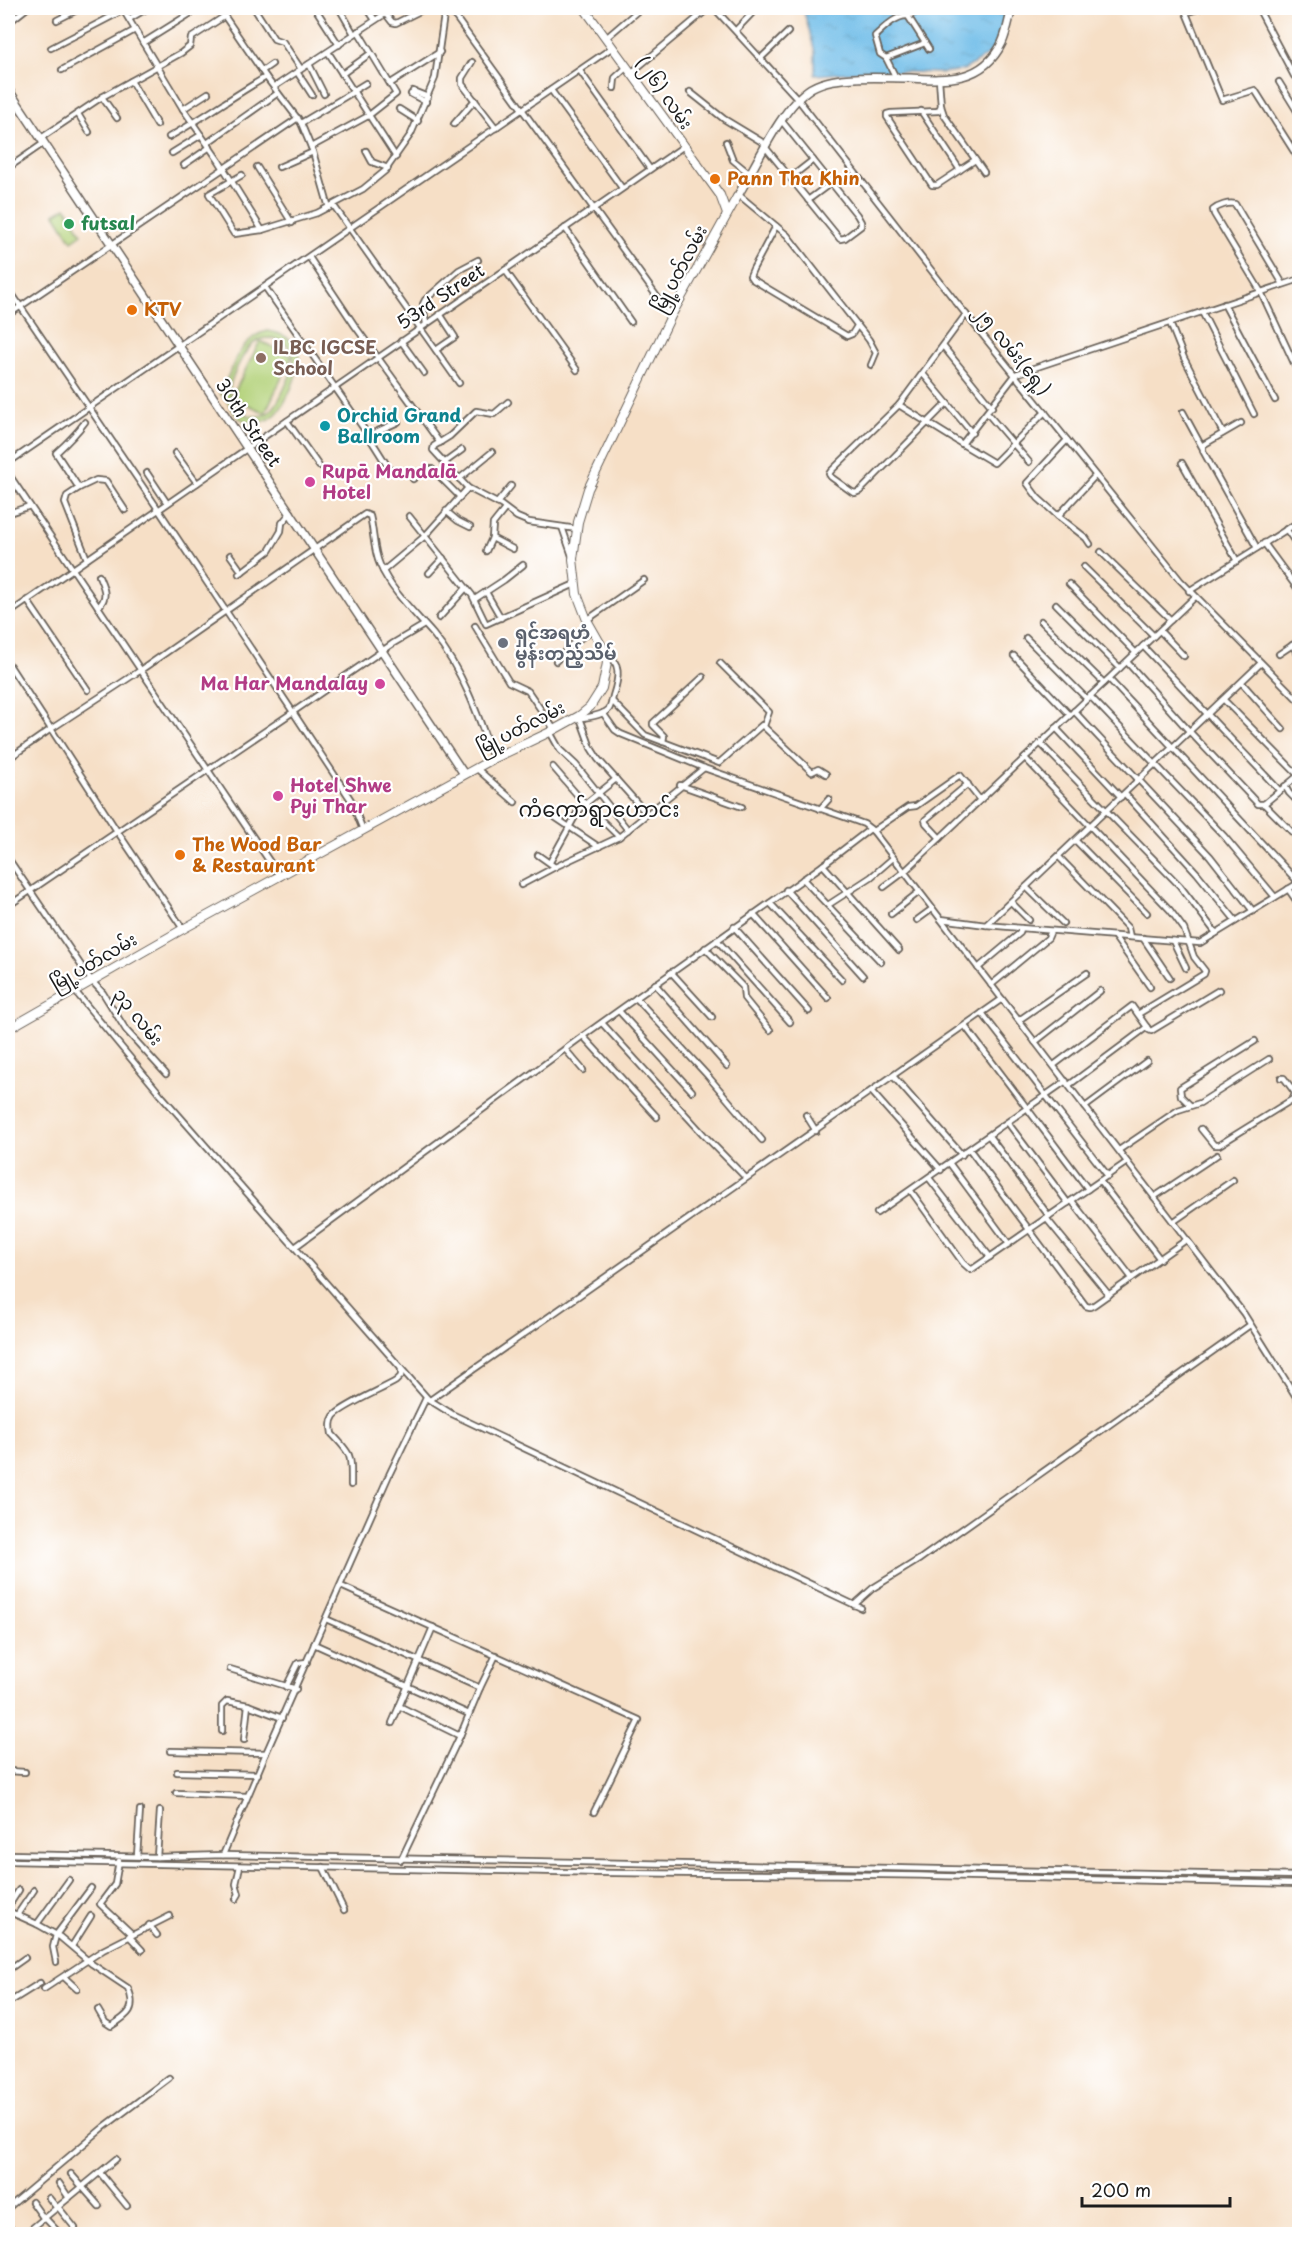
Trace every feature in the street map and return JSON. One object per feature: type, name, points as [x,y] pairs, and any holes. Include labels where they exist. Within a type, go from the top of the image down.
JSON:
[{"type":"main road","name":"(၂၆) လမ်း","points":[[584,8],[720,195],[727,214]]},
{"type":"main road","points":[[720,195],[727,199],[738,196],[781,120],[797,98],[814,86],[832,79],[939,79],[960,78],[971,74],[994,55],[1002,42],[1012,8]]},
{"type":"main road","name":"30th Street","points":[[8,88],[464,774]]},
{"type":"main road","name":"မြို့ပတ်လမ်း","points":[[8,1029],[91,980],[464,774],[552,730],[590,706],[600,693],[607,670],[604,651],[587,620],[575,584],[573,559],[577,529],[588,489],[671,316],[738,196]]},
{"type":"main road","points":[[8,2227],[14,2235]]},
{"type":"street","points":[[8,23],[27,8]]},
{"type":"street","points":[[57,20],[81,8]]},
{"type":"street","points":[[129,19],[148,8]]},
{"type":"street","points":[[143,43],[199,8]]},
{"type":"street","points":[[219,8],[266,77],[299,120],[312,149],[332,207],[351,228],[459,383]]},
{"type":"street","points":[[254,8],[274,39],[283,42],[312,95]]},
{"type":"street","points":[[315,8],[339,45]]},
{"type":"street","points":[[279,167],[368,116],[396,94],[391,83],[339,8]]},
{"type":"street","points":[[367,8],[375,20]]},
{"type":"street","points":[[274,87],[394,8]]},
{"type":"street","points":[[385,13],[396,23],[426,8]]},
{"type":"street","points":[[242,175],[209,194],[232,233],[262,230],[292,223],[332,207],[370,183],[388,168],[418,121],[435,78],[447,8]]},
{"type":"street","points":[[447,8],[671,316]]},
{"type":"street","points":[[606,38],[641,8]]},
{"type":"street","points":[[614,88],[615,78],[629,70],[709,8]]},
{"type":"street","name":"၂၅ လမ်း(ရှေ့)","points":[[714,8],[797,98],[1095,476],[1190,591],[1299,702]]},
{"type":"street","points":[[736,30],[757,8]]},
{"type":"street","points":[[896,78],[886,58],[880,54],[875,36],[903,15],[908,16],[925,8]]},
{"type":"street","points":[[1185,9],[1188,12],[1201,8]]},
{"type":"street","points":[[1258,8],[1297,76]]},
{"type":"street","points":[[1293,8],[1299,21]]},
{"type":"street","points":[[51,48],[123,9],[183,109],[209,145],[262,230]]},
{"type":"street","points":[[1185,9],[1222,100],[1255,90],[1299,161]]},
{"type":"street","points":[[8,168],[78,114],[190,46],[191,39],[225,16]]},
{"type":"street","points":[[908,16],[929,49]]},
{"type":"street","points":[[62,70],[135,30]]},
{"type":"street","points":[[762,58],[788,32]]},
{"type":"street","points":[[886,58],[925,43]]},
{"type":"street","points":[[8,462],[613,47]]},
{"type":"street","points":[[328,52],[396,157]]},
{"type":"street","points":[[391,83],[440,52]]},
{"type":"street","points":[[342,74],[371,53]]},
{"type":"street","points":[[472,62],[462,81],[496,128]]},
{"type":"street","points":[[262,71],[272,64]]},
{"type":"street","points":[[309,64],[324,94]]},
{"type":"street","points":[[580,71],[650,169]]},
{"type":"street","points":[[169,137],[194,124],[226,100],[266,77]]},
{"type":"street","points":[[939,79],[940,106],[944,115],[984,172]]},
{"type":"street","points":[[131,81],[157,124]]},
{"type":"street","points":[[1279,82],[1299,117]]},
{"type":"street","points":[[8,315],[223,168],[299,120],[366,83]]},
{"type":"street","points":[[551,90],[622,188]]},
{"type":"street","points":[[690,92],[724,119],[767,147],[840,239],[845,238],[857,230],[861,222],[781,120]]},
{"type":"street","points":[[183,109],[208,93]]},
{"type":"street","points":[[184,165],[279,93]]},
{"type":"street","points":[[412,93],[427,99]]},
{"type":"street","points":[[102,98],[117,118]]},
{"type":"street","points":[[454,124],[475,100]]},
{"type":"street","points":[[940,106],[938,111],[891,113],[887,114],[887,117],[932,185],[975,160]]},
{"type":"street","points":[[399,109],[418,121]]},
{"type":"street","points":[[921,111],[960,170]]},
{"type":"street","points":[[78,114],[89,132]]},
{"type":"street","points":[[172,153],[201,135]]},
{"type":"street","points":[[726,142],[733,160],[750,174]]},
{"type":"street","name":"53rd Street","points":[[8,614],[684,146]]},
{"type":"street","points":[[366,151],[372,162],[388,168]]},
{"type":"street","points":[[790,178],[813,160]]},
{"type":"street","points":[[257,167],[292,223]]},
{"type":"street","points":[[808,201],[831,183]]},
{"type":"street","points":[[738,196],[794,242],[868,340],[876,353],[872,365]]},
{"type":"street","points":[[1283,284],[1235,204],[1215,208],[1214,214],[1261,292],[1299,376]]},
{"type":"street","points":[[777,226],[753,269],[750,276],[752,279],[847,336],[852,334],[857,326]]},
{"type":"street","points":[[565,228],[631,322]]},
{"type":"street","points":[[309,257],[440,443]]},
{"type":"street","points":[[426,324],[423,304],[425,300],[459,270],[478,260]]},
{"type":"street","points":[[505,270],[577,370]]},
{"type":"street","points":[[962,444],[1016,375],[1299,279]]},
{"type":"street","points":[[265,287],[390,470]]},
{"type":"street","points":[[8,288],[226,610],[351,800],[363,830]]},
{"type":"street","points":[[1224,304],[1275,400]]},
{"type":"street","points":[[1202,312],[1254,414]]},
{"type":"street","points":[[436,350],[454,336],[440,314]]},
{"type":"street","points":[[947,403],[855,494],[831,477],[831,471],[899,405],[966,314]]},
{"type":"street","points":[[1170,323],[1184,358],[1223,433]]},
{"type":"street","points":[[401,341],[424,373]]},
{"type":"street","points":[[943,346],[992,407]]},
{"type":"street","points":[[922,374],[972,433]]},
{"type":"street","points":[[508,402],[494,414],[476,411],[432,448],[468,488],[505,509],[529,522],[577,529]]},
{"type":"street","points":[[899,405],[992,463],[1045,412]]},
{"type":"street","points":[[1183,412],[1257,548]]},
{"type":"street","points":[[987,413],[1029,462]]},
{"type":"street","points":[[287,421],[319,466]]},
{"type":"street","points":[[79,488],[57,453],[74,437],[77,429],[85,422]]},
{"type":"street","points":[[368,436],[398,422]]},
{"type":"street","points":[[1202,447],[1241,423]]},
{"type":"street","points":[[1067,440],[1027,483],[1038,498],[1090,544]]},
{"type":"street","points":[[444,462],[462,450]]},
{"type":"street","points":[[459,479],[492,452]]},
{"type":"street","points":[[175,453],[197,483]]},
{"type":"street","points":[[1182,463],[1237,561]]},
{"type":"street","points":[[413,479],[425,470],[432,469],[460,497]]},
{"type":"street","points":[[8,473],[280,876]]},
{"type":"street","points":[[147,473],[167,502]]},
{"type":"street","points":[[1058,516],[1095,476]]},
{"type":"street","points":[[87,559],[65,503],[67,496],[96,480],[106,481],[125,510]]},
{"type":"street","points":[[497,503],[511,486]]},
{"type":"street","points":[[383,571],[425,536],[468,488]]},
{"type":"street","points":[[12,512],[30,506]]},
{"type":"street","points":[[486,551],[492,538],[493,524],[505,509]]},
{"type":"street","points":[[446,511],[458,521],[470,526]]},
{"type":"street","points":[[230,555],[241,573],[269,551],[281,531],[282,523],[291,512]]},
{"type":"street","points":[[8,759],[367,513],[371,520],[375,551],[383,571],[401,600],[449,656],[465,686],[493,759]]},
{"type":"street","points":[[409,516],[475,599],[486,624],[575,584]]},
{"type":"street","points":[[1190,591],[1299,521]]},
{"type":"street","points":[[562,527],[573,559]]},
{"type":"street","points":[[1286,529],[1299,549]]},
{"type":"street","points":[[492,538],[513,549]]},
{"type":"street","points":[[1264,543],[1299,592]]},
{"type":"street","points":[[1101,552],[1171,620]]},
{"type":"street","points":[[429,573],[443,558]]},
{"type":"street","points":[[475,599],[523,565]]},
{"type":"street","points":[[1084,567],[1154,636]]},
{"type":"street","points":[[98,607],[104,598],[105,590],[99,576]]},
{"type":"street","points":[[587,620],[644,580]]},
{"type":"street","points":[[1069,584],[1136,653]]},
{"type":"street","points":[[439,618],[466,588]]},
{"type":"street","points":[[486,592],[501,618]]},
{"type":"street","points":[[885,886],[904,872],[1196,597]]},
{"type":"street","points":[[27,600],[88,690]]},
{"type":"street","points":[[1056,604],[1120,668]]},
{"type":"street","points":[[1041,621],[1104,683]]},
{"type":"street","points":[[8,906],[207,769],[424,625]]},
{"type":"street","points":[[475,626],[509,681],[528,691],[552,730],[560,750],[576,765],[628,830]]},
{"type":"street","points":[[556,661],[571,645],[592,630]]},
{"type":"street","points":[[1160,630],[1184,656]]},
{"type":"street","points":[[1026,638],[1156,765],[1224,836],[1275,897]]},
{"type":"street","points":[[1279,654],[1299,640]]},
{"type":"street","points":[[1292,645],[1299,657]]},
{"type":"street","points":[[1143,646],[1280,791]]},
{"type":"street","points":[[570,720],[603,713],[610,709],[618,682],[618,666],[610,654],[604,651]]},
{"type":"street","points":[[1014,656],[1139,780],[1210,856],[1253,911]]},
{"type":"street","points":[[1127,662],[1258,804],[1264,804],[1299,775],[1224,700]]},
{"type":"street","points":[[8,663],[183,929]]},
{"type":"street","points":[[720,663],[769,712],[764,726]]},
{"type":"street","points":[[986,925],[1262,663]]},
{"type":"street","points":[[663,742],[664,736],[653,723],[703,677]]},
{"type":"street","points":[[941,919],[1051,931],[1204,942],[1299,883],[1109,679]]},
{"type":"street","points":[[1242,683],[1283,729]]},
{"type":"street","points":[[612,701],[645,735],[719,763],[759,727],[764,726]]},
{"type":"street","points":[[603,713],[615,730],[621,734],[704,768],[864,824],[872,830],[1250,1324],[1299,1403]]},
{"type":"street","points":[[580,718],[591,748],[646,813]]},
{"type":"street","points":[[764,726],[812,772],[818,769],[826,774]]},
{"type":"street","points":[[1056,728],[1197,873],[1236,921]]},
{"type":"street","points":[[1040,743],[1180,886],[1216,933]]},
{"type":"street","points":[[1025,758],[1089,828],[1170,910],[1184,929],[1194,957],[1205,971],[1204,974],[1138,1014]]},
{"type":"street","points":[[553,767],[585,804],[619,837]]},
{"type":"street","points":[[476,768],[515,801]]},
{"type":"street","points":[[521,885],[619,837],[680,785],[704,768]]},
{"type":"street","points":[[295,1247],[671,972],[872,830],[908,807],[916,806],[958,775],[980,800]]},
{"type":"street","points":[[550,862],[556,855],[568,827],[585,804],[616,779]]},
{"type":"street","points":[[940,838],[925,820],[968,784]]},
{"type":"street","points":[[680,785],[742,807]]},
{"type":"street","points":[[1285,786],[1299,804]]},
{"type":"street","points":[[820,809],[829,798]]},
{"type":"street","points":[[1264,804],[1299,840]]},
{"type":"street","points":[[556,818],[599,847]]},
{"type":"street","points":[[1076,841],[1147,913]]},
{"type":"street","points":[[538,855],[555,867]]},
{"type":"street","points":[[1059,857],[1128,928],[1130,937]]},
{"type":"street","name":"၃၃ လမ်း","points":[[8,858],[91,980],[103,993],[126,1030],[166,1074]]},
{"type":"street","points":[[828,905],[871,877],[893,858]]},
{"type":"street","points":[[823,865],[899,950]]},
{"type":"street","points":[[803,879],[881,962]]},
{"type":"street","points":[[1026,887],[1063,923]]},
{"type":"street","points":[[1288,889],[1299,906]]},
{"type":"street","points":[[786,890],[863,976]]},
{"type":"street","points":[[891,914],[919,892]]},
{"type":"street","points":[[1011,902],[1029,920]]},
{"type":"street","points":[[770,903],[842,980]]},
{"type":"street","points":[[917,920],[932,909]]},
{"type":"street","points":[[753,914],[828,998]]},
{"type":"street","points":[[734,927],[809,1011]]},
{"type":"street","points":[[978,968],[1020,933],[1021,928]]},
{"type":"street","points":[[991,985],[1048,938],[1051,931]]},
{"type":"street","points":[[1114,936],[1150,987]]},
{"type":"street","points":[[1143,938],[1170,978]]},
{"type":"street","points":[[717,940],[790,1022]]},
{"type":"street","points":[[1173,941],[1186,968]]},
{"type":"street","points":[[705,948],[743,987],[744,998],[756,1016],[770,1030]]},
{"type":"street","points":[[671,972],[712,1017]]},
{"type":"street","points":[[1019,1020],[1087,973]]},
{"type":"street","points":[[655,984],[727,1066]]},
{"type":"street","points":[[74,990],[161,1095],[428,1399],[452,1414],[861,1608]]},
{"type":"street","points":[[1053,1065],[1132,1006],[1152,1031],[1219,990]]},
{"type":"street","points":[[1035,1042],[1100,991]]},
{"type":"street","points":[[636,998],[707,1075],[762,1140]]},
{"type":"street","points":[[223,1855],[389,1475],[428,1399],[872,1092],[1002,999]]},
{"type":"street","points":[[619,1011],[692,1091]]},
{"type":"street","points":[[982,1013],[1108,1176]]},
{"type":"street","points":[[602,1023],[746,1178]]},
{"type":"street","points":[[965,1026],[1088,1189]]},
{"type":"street","points":[[877,1214],[1147,1027]]},
{"type":"street","points":[[583,1036],[657,1117]]},
{"type":"street","points":[[1190,1105],[1181,1096],[1180,1088],[1255,1041]]},
{"type":"street","points":[[565,1049],[583,1070]]},
{"type":"street","points":[[1119,1150],[1178,1110],[1200,1102],[1269,1059]]},
{"type":"street","points":[[1085,1107],[1147,1061]]},
{"type":"street","points":[[893,1076],[962,1155]]},
{"type":"street","points":[[1202,1129],[1214,1145],[1219,1144],[1293,1099],[1295,1093],[1284,1078],[1281,1078]]},
{"type":"street","points":[[872,1092],[941,1170]]},
{"type":"street","points":[[806,1115],[816,1131]]},
{"type":"street","points":[[1008,1123],[1132,1278]]},
{"type":"street","points":[[989,1136],[1109,1295]]},
{"type":"street","points":[[970,1150],[1086,1306],[1090,1307],[1109,1295],[1186,1240]]},
{"type":"street","points":[[1154,1197],[1217,1155]]},
{"type":"street","points":[[911,1191],[966,1267],[971,1270],[1127,1162]]},
{"type":"street","points":[[950,1164],[1009,1244]]},
{"type":"street","points":[[929,1178],[990,1257]]},
{"type":"street","points":[[1173,1222],[1233,1180]]},
{"type":"street","points":[[1100,1181],[1160,1259]]},
{"type":"street","points":[[854,1605],[873,1588],[920,1559],[1250,1324]]},
{"type":"street","points":[[351,1485],[349,1451],[332,1434],[332,1421],[335,1414],[396,1381],[401,1376],[401,1370]]},
{"type":"street","points":[[341,1586],[639,1720],[594,1812]]},
{"type":"street","points":[[326,1619],[480,1689]]},
{"type":"street","points":[[392,1723],[433,1627]]},
{"type":"street","points":[[314,1644],[469,1714]]},
{"type":"street","points":[[401,1860],[496,1655]]},
{"type":"street","points":[[286,1687],[298,1663],[307,1662]]},
{"type":"street","points":[[230,1669],[296,1689]]},
{"type":"street","points":[[222,1731],[222,1706],[229,1701],[248,1705],[282,1718]]},
{"type":"street","points":[[244,1740],[248,1705]]},
{"type":"street","points":[[399,1706],[460,1736]]},
{"type":"street","points":[[170,1751],[266,1753]]},
{"type":"street","points":[[8,1771],[25,1772]]},
{"type":"street","points":[[177,1772],[258,1774]]},
{"type":"street","points":[[176,1793],[247,1796]]},
{"type":"street","points":[[137,1856],[140,1810]]},
{"type":"street","points":[[157,1857],[160,1811]]},
{"type":"street","points":[[8,1854],[157,1857],[223,1855],[1299,1876]]},
{"type":"street","points":[[98,1862],[99,1855]]},
{"type":"street","points":[[8,1861],[119,1861],[240,1866],[936,1876],[1299,1884]]},
{"type":"street","points":[[119,1861],[115,1884],[100,1904],[131,1935],[142,1950]]},
{"type":"street","points":[[236,1899],[239,1894],[236,1884],[240,1866]]},
{"type":"street","points":[[323,1867],[344,1910]]},
{"type":"street","points":[[37,1924],[69,1880]]},
{"type":"street","points":[[56,1962],[53,1947],[56,1935],[91,1888]]},
{"type":"street","points":[[20,1890],[8,1909],[56,1935],[88,1961],[124,1984],[130,1994],[130,2011],[114,2024],[108,2025],[98,2010]]},
{"type":"street","points":[[17,1915],[34,1890]]},
{"type":"street","points":[[72,1946],[91,1916]]},
{"type":"street","points":[[44,1989],[103,1950],[170,1916]]},
{"type":"street","points":[[149,1925],[157,1935]]},
{"type":"street","points":[[8,1970],[25,1958]]},
{"type":"street","points":[[64,1977],[77,1989]]},
{"type":"street","points":[[8,2003],[40,1983]]},
{"type":"street","points":[[8,2208],[104,2127],[169,2078]]},
{"type":"street","points":[[25,2235],[116,2159]]},
{"type":"street","points":[[100,2173],[127,2206]]},
{"type":"street","points":[[71,2174],[99,2206]]},
{"type":"street","points":[[58,2183],[69,2198]]},
{"type":"street","points":[[49,2198],[75,2228]]},
{"type":"street","points":[[32,2202],[60,2235]]},
{"type":"green space","name":"futsal","points":[[66,207],[82,234],[72,241],[55,214]]},
{"type":"green space","points":[[268,331],[290,339],[298,353],[299,362],[294,381],[280,410],[266,420],[252,423],[237,416],[224,396],[220,394],[243,347],[258,334]],"holes":[[[273,338],[282,341],[292,351],[293,363],[281,397],[274,408],[265,415],[252,416],[243,413],[234,405],[230,392],[231,381],[240,362],[251,345],[259,340]]]},
{"type":"green space","points":[[260,341],[292,356],[265,413],[232,397]]},
{"type":"water","points":[[803,8],[1010,8],[992,52],[964,70],[942,73],[870,71],[815,75],[815,52]]},
{"type":"place","name":"Pann Tha Khin","points":[[715,179]]},
{"type":"place","name":"futsal","points":[[69,224]]},
{"type":"place","name":"KTV","points":[[132,310]]},
{"type":"place","name":"ILBC IGCSE School","points":[[261,358]]},
{"type":"place","name":"Orchid Grand Ballroom","points":[[325,426]]},
{"type":"place","name":"Rupā Mandalā Hotel","points":[[310,482]]},
{"type":"place","name":"ရှင်အရဟံ မွန်းတည့်သိမ်","points":[[503,643]]},
{"type":"place","name":"Ma Har Mandalay","points":[[380,684]]},
{"type":"place","name":"Hotel Shwe Pyi Thar","points":[[278,796]]},
{"type":"place","name":"The Wood Bar & Restaurant","points":[[180,855]]},
{"type":"district","name":"ကံကော်ရွာဟောင်း","points":[[599,810]]}]
